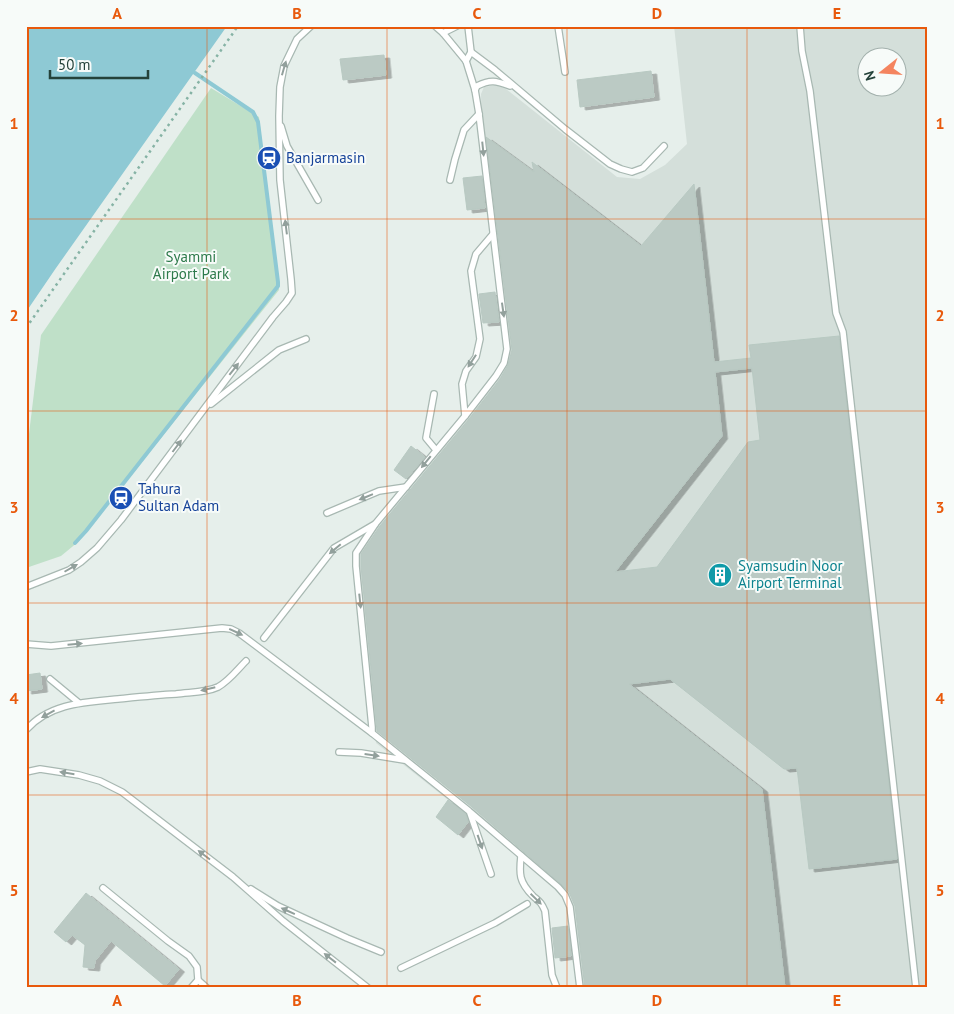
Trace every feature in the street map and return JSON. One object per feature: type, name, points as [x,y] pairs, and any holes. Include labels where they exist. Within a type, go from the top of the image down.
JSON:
[{"type":"lane","points":[[26,587],[69,570],[97,548],[121,520],[292,292],[280,180],[280,87],[284,66],[297,39],[311,26]]},
{"type":"lane","points":[[372,734],[356,553],[376,523],[465,416],[500,370],[504,363],[507,349],[480,114],[475,90],[466,61],[435,26]]},
{"type":"lane","points":[[443,33],[457,26]]},
{"type":"lane","points":[[466,61],[471,52],[468,26]]},
{"type":"lane","points":[[558,26],[565,72]]},
{"type":"lane","points":[[800,26],[802,51],[810,91],[836,313],[843,332],[916,988]]},
{"type":"lane","points":[[471,52],[610,164],[632,172],[643,168],[664,146]]},
{"type":"lane","points":[[475,90],[477,86],[484,82],[498,81],[517,89]]},
{"type":"lane","points":[[450,180],[464,130],[480,114]]},
{"type":"lane","points":[[279,116],[287,146],[318,200]]},
{"type":"lane","points":[[465,416],[462,384],[466,372],[476,356],[480,339],[471,271],[476,254],[493,234]]},
{"type":"lane","points":[[205,408],[279,350],[306,339]]},
{"type":"lane","points":[[434,394],[426,438],[436,450]]},
{"type":"lane","points":[[328,513],[379,491],[406,487]]},
{"type":"lane","points":[[264,638],[334,548],[376,523]]},
{"type":"lane","points":[[26,644],[50,646],[90,643],[222,628],[240,633],[469,811],[558,887],[565,895],[572,915],[580,988]]},
{"type":"lane","points":[[26,730],[30,725],[49,713],[79,703],[206,690],[217,687],[226,682],[246,661]]},
{"type":"lane","points":[[50,678],[79,703]]},
{"type":"lane","points":[[339,752],[361,753],[404,760]]},
{"type":"lane","points":[[26,772],[40,769],[79,775],[100,781],[122,792],[233,877],[283,921],[368,988]]},
{"type":"lane","points":[[469,811],[491,874]]},
{"type":"lane","points":[[521,856],[520,874],[527,889],[542,904],[545,911],[552,974],[557,988]]},
{"type":"lane","points":[[233,877],[278,906],[381,952]]},
{"type":"lane","points":[[103,888],[189,956],[197,967],[198,980],[207,988]]},
{"type":"lane","points":[[401,968],[488,927],[527,904]]},
{"type":"lane","points":[[190,988],[198,980]]},
{"type":"path","points":[[26,335],[28,325],[238,26]]},
{"type":"shaded area","points":[[674,26],[928,26],[928,988],[582,988],[571,897],[376,743],[355,554],[508,363],[482,133],[481,94],[484,87],[496,85],[506,89],[617,177],[640,179],[665,165],[687,144]]},
{"type":"green space","name":"Syammi Airport Park","points":[[211,88],[259,117],[279,290],[78,542],[61,556],[26,568],[26,481],[29,434],[41,335]]},
{"type":"water","points":[[26,26],[227,26],[26,312]]},
{"type":"building","points":[[384,55],[386,75],[343,80],[340,59]]},
{"type":"building","points":[[651,71],[654,97],[580,107],[577,80]]},
{"type":"building","name":"Syamsudin Noor Airport Terminal","points":[[486,137],[534,172],[532,162],[641,246],[694,184],[714,362],[751,358],[749,345],[839,336],[897,859],[809,869],[797,768],[784,769],[670,679],[629,684],[762,789],[785,988],[585,988],[575,906],[569,892],[472,807],[377,731],[361,554],[380,526],[500,379],[508,365],[512,350]],"holes":[[[752,368],[760,440],[748,442],[657,567],[615,572],[722,436],[715,372]]]},
{"type":"building","points":[[482,176],[485,208],[467,210],[463,178]]},
{"type":"building","points":[[495,292],[499,322],[483,323],[479,294]]},
{"type":"building","points":[[411,446],[425,457],[406,479],[394,470]]},
{"type":"building","points":[[40,673],[42,689],[26,691],[26,675]]},
{"type":"building","points":[[448,800],[466,814],[468,822],[458,835],[436,817]]},
{"type":"building","points":[[86,893],[179,969],[165,986],[111,941],[95,961],[94,968],[83,967],[85,945],[72,935],[66,942],[54,932]]},
{"type":"building","points":[[568,926],[571,956],[555,958],[552,928]]},
{"type":"waterway","points":[[75,543],[278,286],[258,122],[253,112],[195,73]]},
{"type":"place","name":"Banjarmasin","points":[[269,158]]},
{"type":"place","name":"Tahura Sultan Adam","points":[[121,498]]},
{"type":"place","name":"Syamsudin Noor Airport Terminal","points":[[720,575]]}]
